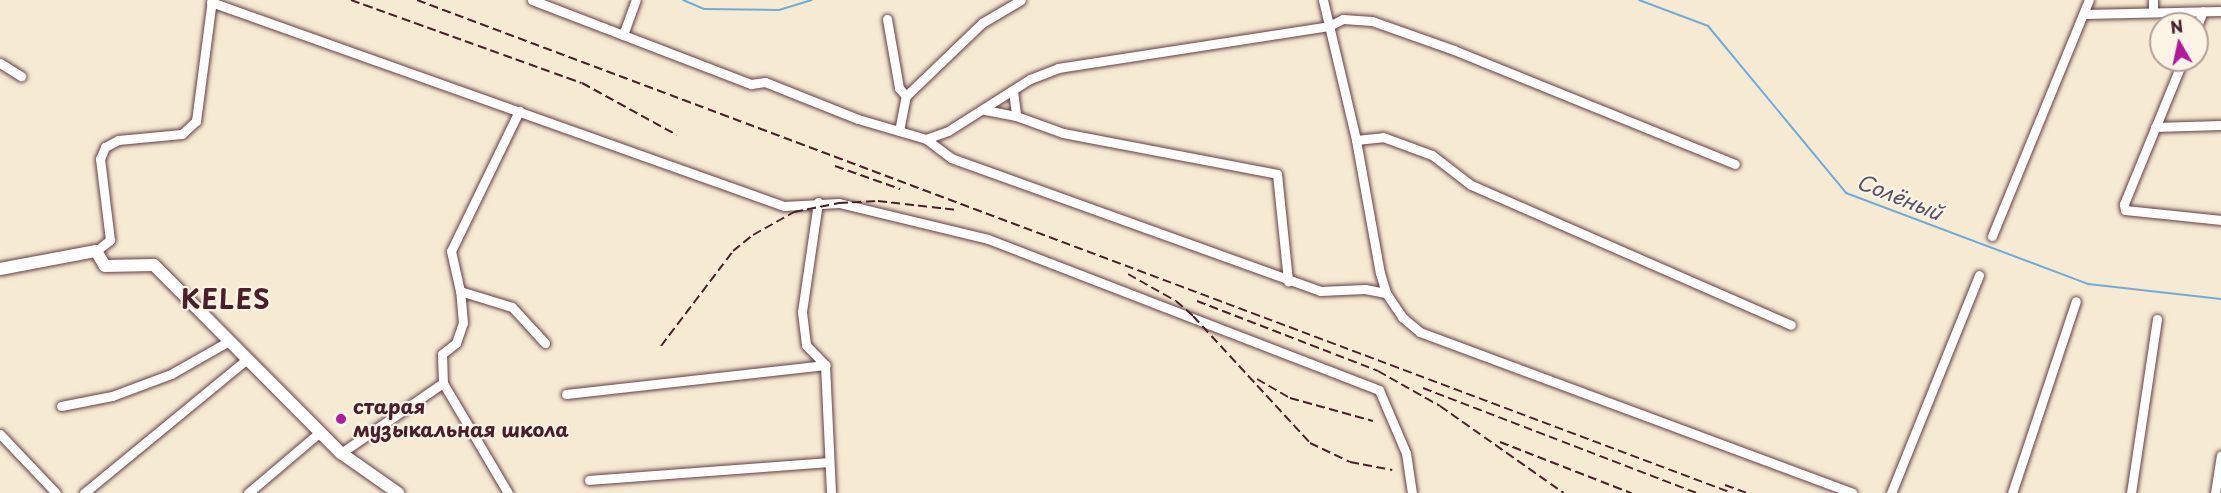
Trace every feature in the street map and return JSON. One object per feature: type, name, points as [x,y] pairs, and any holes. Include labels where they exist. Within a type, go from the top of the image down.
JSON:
[{"type":"street","points":[[532,0],[751,84],[765,82],[926,139],[951,158],[1288,281],[1320,291],[1365,289],[1386,293]]},
{"type":"street","points":[[623,35],[636,0]]},
{"type":"street","points":[[899,131],[906,96],[982,23],[1021,0]]},
{"type":"street","points":[[1323,0],[1356,140],[1386,293],[1402,317],[1420,332],[1852,493]]},
{"type":"street","points":[[1992,236],[2089,0]]},
{"type":"street","points":[[2153,0],[2153,12],[2221,10]]},
{"type":"street","points":[[0,269],[96,250],[110,240],[100,159],[105,147],[118,140],[182,134],[196,121],[211,1],[784,206],[839,202],[988,239],[1379,390],[1406,453],[1412,493]]},
{"type":"street","points":[[2084,14],[2149,12]]},
{"type":"street","points":[[887,19],[900,88],[906,96]]},
{"type":"street","points":[[926,139],[948,131],[985,110],[1013,90],[1058,68],[1329,26],[1343,19],[1372,21],[1454,50],[1735,164]]},
{"type":"street","points":[[0,63],[21,76]]},
{"type":"street","points":[[2178,72],[2124,204],[2125,210],[2221,220]]},
{"type":"street","points":[[1013,90],[1017,116]]},
{"type":"street","points":[[985,110],[1017,116],[1063,133],[1277,174],[1288,281]]},
{"type":"street","points":[[508,493],[443,383],[442,354],[456,343],[463,322],[460,291],[451,251],[519,111]]},
{"type":"street","points":[[2155,127],[2221,125]]},
{"type":"street","points":[[1356,140],[1383,137],[1432,155],[1471,185],[1791,325]]},
{"type":"street","points":[[818,202],[802,312],[806,345],[825,365],[831,493]]},
{"type":"street","points":[[96,250],[105,266],[154,265],[341,453],[398,493]]},
{"type":"street","points":[[1891,493],[1979,275]]},
{"type":"street","points":[[460,291],[512,307],[545,343]]},
{"type":"street","points":[[2012,493],[2076,301]]},
{"type":"street","points":[[2131,493],[2157,319]]},
{"type":"street","points":[[61,406],[112,396],[171,374],[230,341]]},
{"type":"street","points":[[84,493],[247,359]]},
{"type":"street","points":[[566,394],[825,365]]},
{"type":"street","points":[[341,453],[443,383]]},
{"type":"street","points":[[248,493],[320,432]]},
{"type":"street","points":[[0,434],[56,493]]},
{"type":"street","points":[[2215,493],[2221,455]]},
{"type":"street","points":[[588,480],[828,462]]},
{"type":"waterway","name":"Солёный","points":[[683,0],[704,9],[779,10],[811,0]]},
{"type":"waterway","name":"Солёный","points":[[1639,0],[1708,26],[1846,193],[2088,284],[2221,299]]},
{"type":"railway","points":[[351,0],[582,83],[677,135]]},
{"type":"railway","points":[[417,0],[1732,493]]},
{"type":"railway","points":[[835,166],[900,189]]},
{"type":"railway","points":[[661,346],[733,251],[753,235],[794,212],[839,203],[878,201],[957,210]]},
{"type":"railway","points":[[1128,274],[1176,301],[1193,316],[1310,443],[1350,462],[1392,470]]},
{"type":"railway","points":[[1197,301],[1378,371],[1440,406],[1564,493]]},
{"type":"railway","points":[[1257,379],[1290,398],[1373,421]]},
{"type":"railway","points":[[1423,388],[1697,493]]},
{"type":"railway","points":[[1500,442],[1631,493]]},
{"type":"railway","points":[[1725,485],[1747,493]]},
{"type":"place","name":"старая музыкальная школа","points":[[341,419]]},
{"type":"district","name":"KELES","points":[[226,299]]}]
